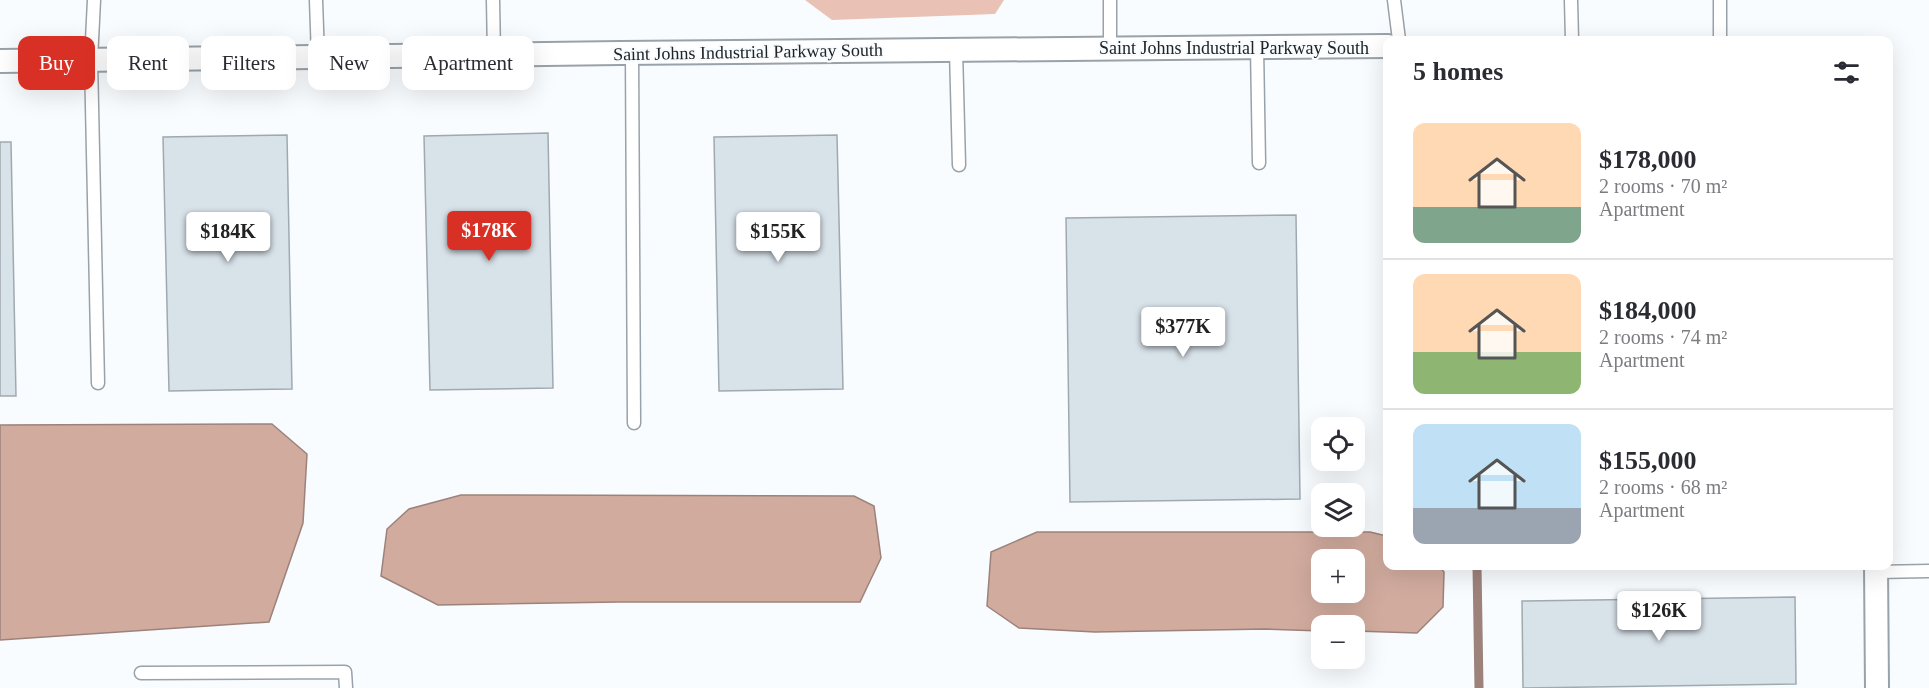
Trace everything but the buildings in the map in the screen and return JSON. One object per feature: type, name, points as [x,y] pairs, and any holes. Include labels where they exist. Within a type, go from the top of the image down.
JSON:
[{"type":"street","name":"Saint Johns Industrial Parkway South","points":[[534,54],[1383,46]]},
{"type":"street","name":"Saint Johns Industrial Parkway South","points":[[95,60],[308,57]]},
{"type":"street","name":"Saint Johns Industrial Parkway South","points":[[0,61],[18,61]]},
{"type":"street","points":[[1876,570],[1877,688]]},
{"type":"lane","points":[[92,36],[94,0]]},
{"type":"lane","points":[[316,0],[317,36]]},
{"type":"lane","points":[[493,0],[494,36]]},
{"type":"lane","points":[[1110,0],[1110,49]]},
{"type":"lane","points":[[1394,0],[1398,36]]},
{"type":"lane","points":[[1571,0],[1572,36]]},
{"type":"lane","points":[[1720,0],[1720,36]]},
{"type":"lane","points":[[1257,47],[1259,163]]},
{"type":"lane","points":[[956,50],[959,165]]},
{"type":"lane","points":[[632,53],[634,423]]},
{"type":"lane","points":[[92,90],[98,383]]},
{"type":"lane","points":[[1893,570],[1929,571]]},
{"type":"lane","points":[[141,673],[345,672],[346,688]]},
{"type":"shaded area","points":[[805,0],[1004,0],[995,14],[832,20]]},
{"type":"shaded area","points":[[272,424],[307,454],[303,523],[269,622],[0,640],[0,425]]},
{"type":"shaded area","points":[[461,495],[854,496],[874,506],[881,558],[860,602],[438,605],[381,576],[387,529],[409,509]]},
{"type":"shaded area","points":[[1037,532],[1311,532],[1311,537],[1365,537],[1365,532],[1370,532],[1383,535],[1383,570],[1442,570],[1444,572],[1443,607],[1417,633],[1365,631],[1365,615],[1311,615],[1311,631],[1266,629],[1095,632],[1019,628],[987,606],[991,552]]},
{"type":"waterway","points":[[1477,570],[1479,688]]}]
